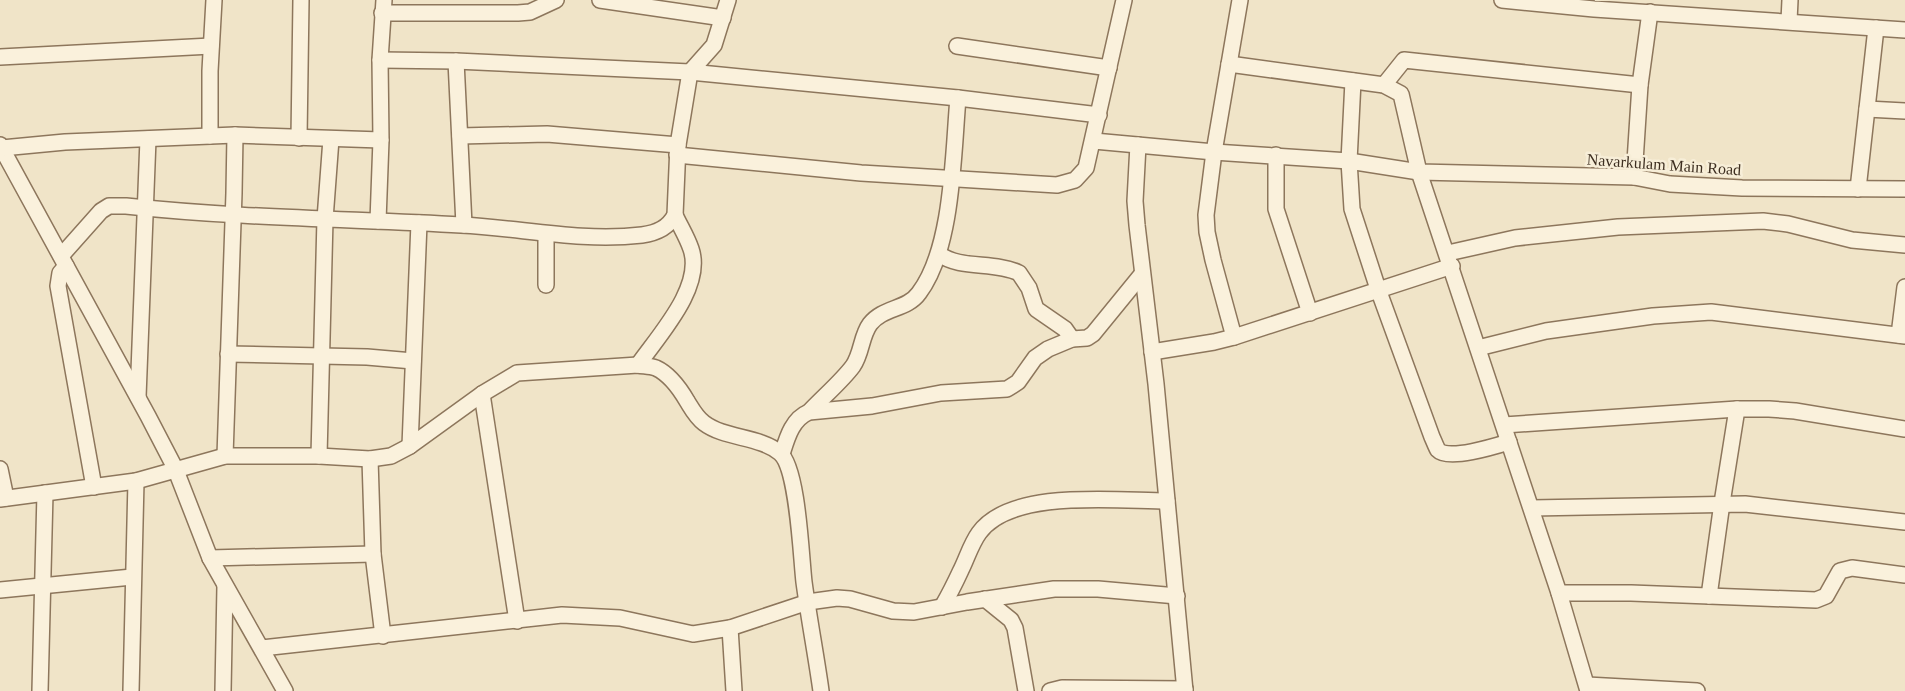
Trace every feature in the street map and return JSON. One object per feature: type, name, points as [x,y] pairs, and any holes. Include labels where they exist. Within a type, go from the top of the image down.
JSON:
[{"type":"street","points":[[210,136],[214,0]]},
{"type":"street","points":[[299,138],[301,0]]},
{"type":"street","points":[[378,221],[383,6],[518,13],[530,12],[556,0]]},
{"type":"street","points":[[600,0],[723,18]]},
{"type":"street","points":[[94,487],[58,286],[63,261],[101,211],[109,206],[233,216],[464,225],[546,235],[586,237],[644,235],[659,230],[669,225],[675,215],[678,150],[690,72],[714,45],[728,0]]},
{"type":"street","points":[[459,136],[547,134],[861,173],[1057,185],[1075,180],[1086,168],[1094,141],[1124,0]]},
{"type":"street","points":[[1234,337],[1207,232],[1206,215],[1214,152],[1240,0]]},
{"type":"street","points":[[1502,0],[1905,30]]},
{"type":"street","points":[[1789,21],[1790,0]]},
{"type":"street","points":[[1634,177],[1640,85],[1650,12]]},
{"type":"street","points":[[1858,189],[1876,28]]},
{"type":"street","points":[[0,57],[211,46]]},
{"type":"street","points":[[957,46],[1109,68]]},
{"type":"street","points":[[380,60],[456,61],[690,72],[958,98],[1099,115]]},
{"type":"street","points":[[1384,85],[1404,60],[1640,85]]},
{"type":"street","points":[[456,61],[464,225]]},
{"type":"street","points":[[1229,64],[1384,85],[1401,94],[1419,172],[1532,508],[1587,688],[1697,691]]},
{"type":"street","points":[[1353,81],[1349,161],[1354,217],[1378,289],[1439,451],[1446,455],[1457,454],[1509,442]]},
{"type":"street","points":[[809,412],[853,365],[863,336],[871,323],[884,312],[900,307],[920,292],[939,254],[951,178],[958,98]]},
{"type":"street","points":[[1867,109],[1905,111]]},
{"type":"street","points":[[225,456],[235,135]]},
{"type":"street","points":[[285,691],[210,558],[175,468],[138,397],[63,261],[6,168],[1,147],[235,135],[381,140]]},
{"type":"street","points":[[138,397],[148,139]]},
{"type":"street","points":[[319,456],[326,219],[331,140]]},
{"type":"street","name":"Navarkulam Main Road","points":[[1094,141],[1349,161],[1419,172],[1634,177],[1694,186],[1905,189]]},
{"type":"street","points":[[1050,691],[1062,688],[1185,690],[1135,201],[1138,145]]},
{"type":"street","points":[[1276,155],[1276,209],[1310,313]]},
{"type":"street","points":[[638,365],[678,309],[692,273],[692,249],[675,215]]},
{"type":"street","points":[[1152,352],[1234,337],[1310,313],[1515,238],[1618,227],[1752,221],[1788,224],[1833,237],[1905,245]]},
{"type":"street","points":[[410,446],[419,223]]},
{"type":"street","points":[[546,235],[546,285]]},
{"type":"street","points":[[939,254],[948,260],[1011,268],[1019,273],[1025,278],[1036,309],[1065,329],[1072,339]]},
{"type":"street","points":[[782,454],[795,422],[809,412],[872,406],[941,393],[1007,389],[1018,382],[1035,358],[1048,349],[1072,339],[1087,338],[1093,334],[1142,274]]},
{"type":"street","points":[[1478,348],[1546,331],[1653,316],[1711,312],[1902,335],[1905,287]]},
{"type":"street","points":[[228,354],[368,357],[413,361]]},
{"type":"street","points":[[0,469],[3,498],[135,480],[225,456],[319,456],[370,459],[391,456],[410,446],[482,394],[517,373],[638,365],[656,368],[669,377],[696,416],[704,423],[721,432],[773,448],[782,454],[787,463],[794,491],[821,691]]},
{"type":"street","points":[[482,394],[517,621]]},
{"type":"street","points":[[1504,425],[1737,409],[1769,409],[1795,411],[1905,429]]},
{"type":"street","points":[[1709,596],[1737,409]]},
{"type":"street","points":[[370,459],[373,554],[382,636]]},
{"type":"street","points":[[131,691],[135,480]]},
{"type":"street","points":[[40,691],[45,493]]},
{"type":"street","points":[[942,607],[979,533],[991,520],[1005,512],[1058,500],[1167,501]]},
{"type":"street","points":[[1532,508],[1722,503],[1777,506],[1905,522]]},
{"type":"street","points":[[210,558],[373,554]]},
{"type":"street","points":[[1559,593],[1631,593],[1816,600],[1826,596],[1840,571],[1852,568],[1905,575]]},
{"type":"street","points":[[0,590],[132,577]]},
{"type":"street","points":[[223,691],[225,586]]},
{"type":"street","points":[[262,648],[562,615],[620,618],[693,634],[730,627],[808,602],[837,598],[850,599],[893,611],[914,612],[985,599],[1073,588],[1177,596]]},
{"type":"street","points":[[985,599],[1011,620],[1015,628],[1026,691]]},
{"type":"street","points":[[730,627],[734,691]]}]
